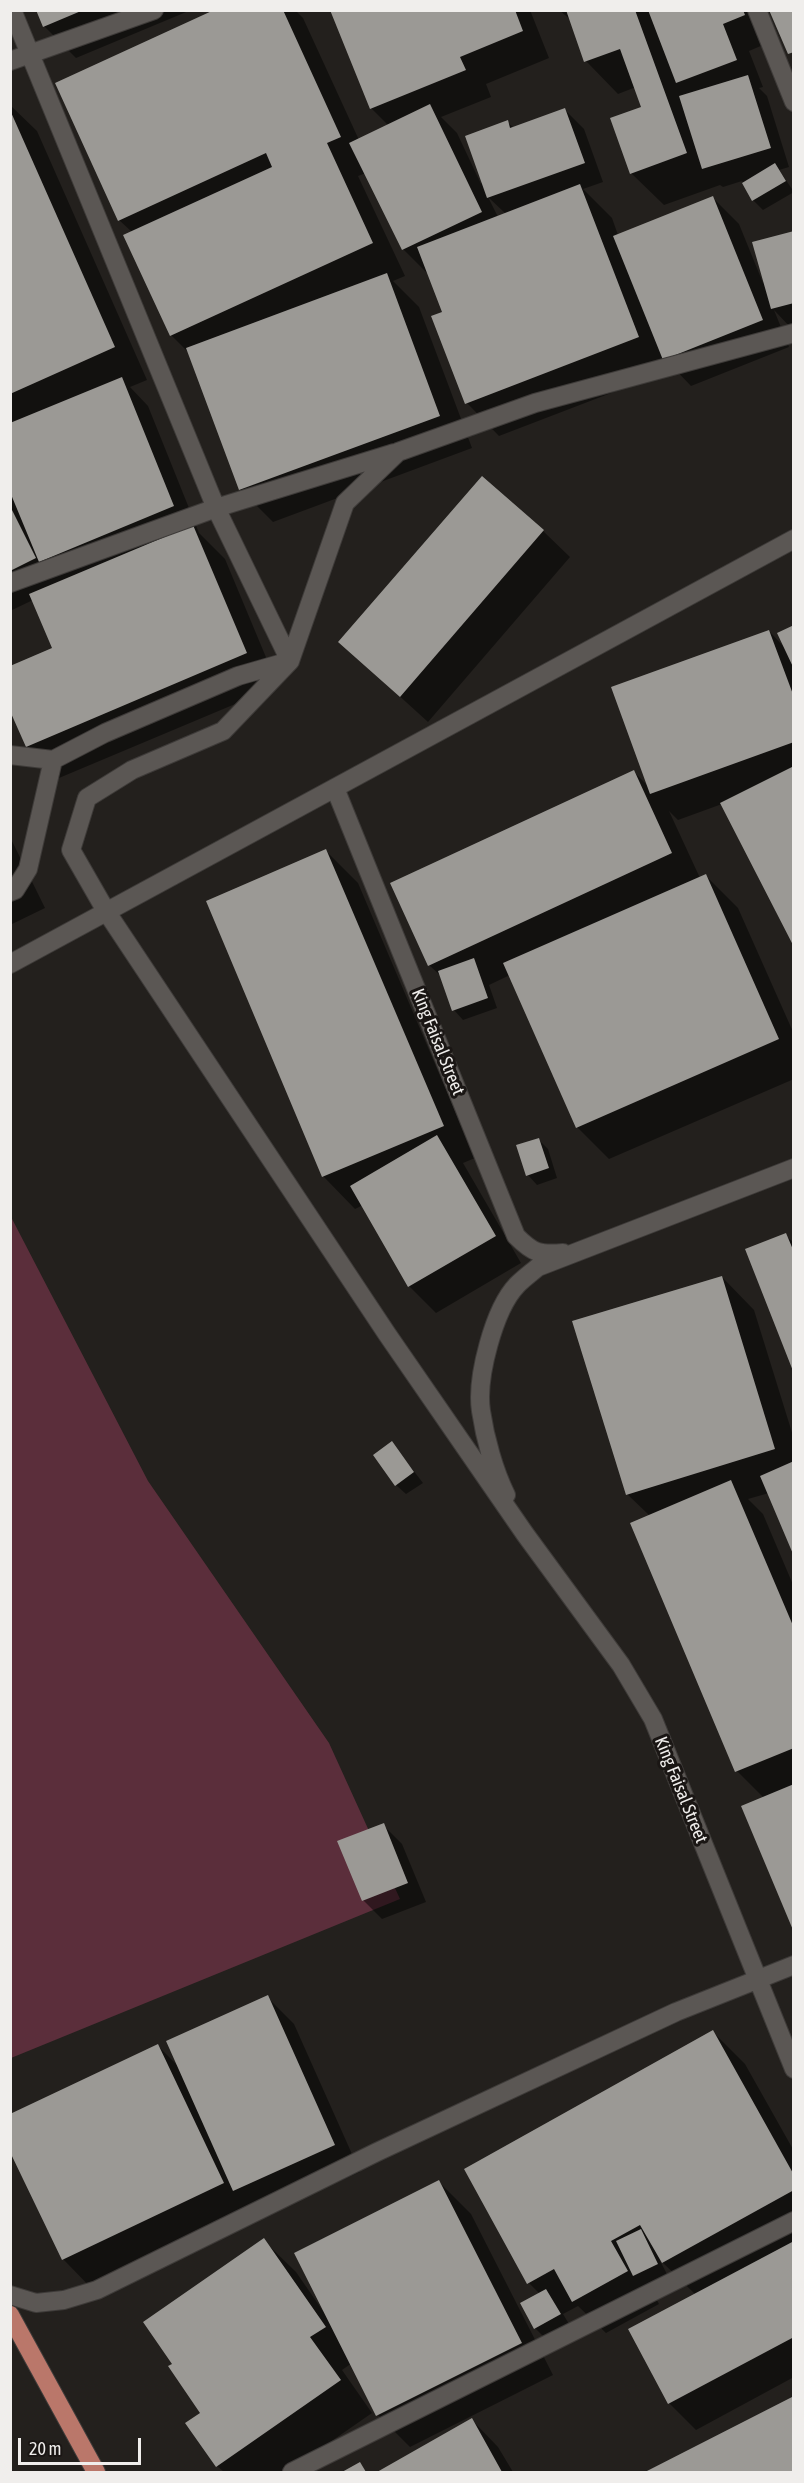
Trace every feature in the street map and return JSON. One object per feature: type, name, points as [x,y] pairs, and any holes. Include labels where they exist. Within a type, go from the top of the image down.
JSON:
[{"type":"main road","points":[[10,2315],[96,2472]]},
{"type":"street","points":[[12,10],[28,54],[216,508],[290,661]]},
{"type":"street","points":[[10,61],[154,10]]},
{"type":"street","points":[[757,10],[794,102]]},
{"type":"street","points":[[10,583],[216,508],[398,452],[535,403],[794,333]]},
{"type":"street","points":[[398,452],[345,503],[290,661],[223,731],[132,770],[87,798],[71,850],[106,911],[387,1334],[525,1534]]},
{"type":"street","points":[[10,964],[794,539]]},
{"type":"street","points":[[10,755],[53,760],[105,733],[238,676],[290,661]]},
{"type":"street","points":[[10,892],[15,890],[28,869],[53,760]]},
{"type":"street","name":"King Faisal Street","points":[[335,788],[516,1236],[528,1248],[543,1255],[574,1252]]},
{"type":"street","points":[[525,1534],[504,1490],[490,1448],[481,1410],[482,1382],[497,1318],[516,1286],[538,1267],[794,1168]]},
{"type":"street","name":"King Faisal Street","points":[[525,1534],[621,1665],[652,1719],[794,2069]]},
{"type":"street","points":[[10,2295],[36,2303],[64,2300],[97,2290],[377,2152],[676,2012],[794,1965]]},
{"type":"street","points":[[292,2472],[794,2221]]},
{"type":"shaded area","points":[[10,1215],[148,1481],[329,1743],[400,1899],[11,2058]]},
{"type":"building","points":[[36,10],[81,10],[81,11],[43,27]]},
{"type":"building","points":[[214,10],[283,10],[341,137],[327,143],[373,243],[170,336],[123,235],[272,167],[266,153],[118,221],[55,83]]},
{"type":"building","points":[[330,10],[515,10],[523,31],[460,57],[466,70],[370,109]]},
{"type":"building","points":[[566,10],[635,10],[687,153],[630,174],[610,118],[641,107],[620,49],[584,62]]},
{"type":"building","points":[[648,10],[743,10],[745,15],[723,24],[737,60],[676,83]]},
{"type":"building","points":[[769,10],[794,10],[794,52],[788,54]]},
{"type":"building","points":[[748,75],[771,148],[702,169],[679,96]]},
{"type":"building","points":[[430,104],[482,212],[402,250],[349,143]]},
{"type":"building","points":[[565,108],[585,163],[487,198],[465,136],[508,120],[510,128]]},
{"type":"building","points":[[10,110],[115,347],[10,394]]},
{"type":"building","points":[[775,163],[786,181],[752,201],[742,183]]},
{"type":"building","points":[[580,184],[639,337],[465,404],[431,316],[442,312],[417,247]]},
{"type":"building","points":[[713,196],[763,320],[663,360],[613,236]]},
{"type":"building","points":[[794,231],[794,303],[771,309],[752,242]]},
{"type":"building","points":[[387,273],[440,416],[239,490],[186,348]]},
{"type":"building","points":[[122,377],[174,506],[39,562],[10,492],[10,423]]},
{"type":"building","points":[[482,476],[544,530],[400,697],[338,642]]},
{"type":"building","points":[[10,506],[36,558],[10,571]]},
{"type":"building","points":[[193,525],[247,653],[26,747],[10,711],[10,666],[52,648],[29,594]]},
{"type":"building","points":[[794,625],[794,669],[777,633]]},
{"type":"building","points":[[769,630],[794,697],[794,742],[650,794],[611,687]]},
{"type":"building","points":[[794,766],[794,947],[720,803]]},
{"type":"building","points":[[634,770],[672,853],[428,966],[390,883]]},
{"type":"building","points":[[326,849],[444,1126],[322,1177],[206,901]]},
{"type":"building","points":[[706,874],[779,1039],[576,1128],[503,963]]},
{"type":"building","points":[[474,958],[488,998],[452,1011],[438,971]]},
{"type":"building","points":[[437,1135],[496,1236],[408,1287],[350,1186]]},
{"type":"building","points":[[539,1138],[549,1168],[526,1176],[516,1145]]},
{"type":"building","points":[[786,1233],[794,1252],[793,1371],[745,1249]]},
{"type":"building","points":[[722,1276],[775,1449],[626,1495],[572,1321]]},
{"type":"building","points":[[392,1441],[414,1472],[395,1486],[373,1455]]},
{"type":"building","points":[[794,1461],[794,1554],[793,1554],[760,1476]]},
{"type":"building","points":[[731,1480],[794,1628],[794,1748],[735,1772],[630,1523]]},
{"type":"building","points":[[794,1784],[794,1930],[793,1930],[741,1806]]},
{"type":"building","points":[[384,1823],[408,1883],[362,1901],[337,1841]]},
{"type":"building","points":[[268,1995],[335,2145],[233,2191],[166,2041]]},
{"type":"building","points":[[713,2030],[794,2175],[794,2190],[662,2263],[640,2225],[611,2241],[628,2271],[572,2302],[554,2269],[527,2284],[464,2169]]},
{"type":"building","points":[[158,2044],[224,2183],[62,2260],[10,2152],[10,2114]]},
{"type":"building","points":[[439,2180],[522,2343],[376,2416],[294,2253]]},
{"type":"building","points":[[641,2229],[658,2264],[633,2276],[616,2241]]},
{"type":"building","points":[[264,2238],[326,2327],[310,2337],[341,2380],[216,2467],[185,2423],[200,2413],[168,2366],[172,2364],[143,2322]]},
{"type":"building","points":[[794,2241],[794,2337],[668,2404],[628,2329]]},
{"type":"building","points":[[546,2289],[561,2314],[534,2329],[520,2303]]},
{"type":"building","points":[[794,2396],[794,2472],[645,2472]]},
{"type":"building","points":[[472,2418],[502,2472],[377,2472]]},
{"type":"building","points":[[360,2462],[366,2472],[342,2472]]}]
